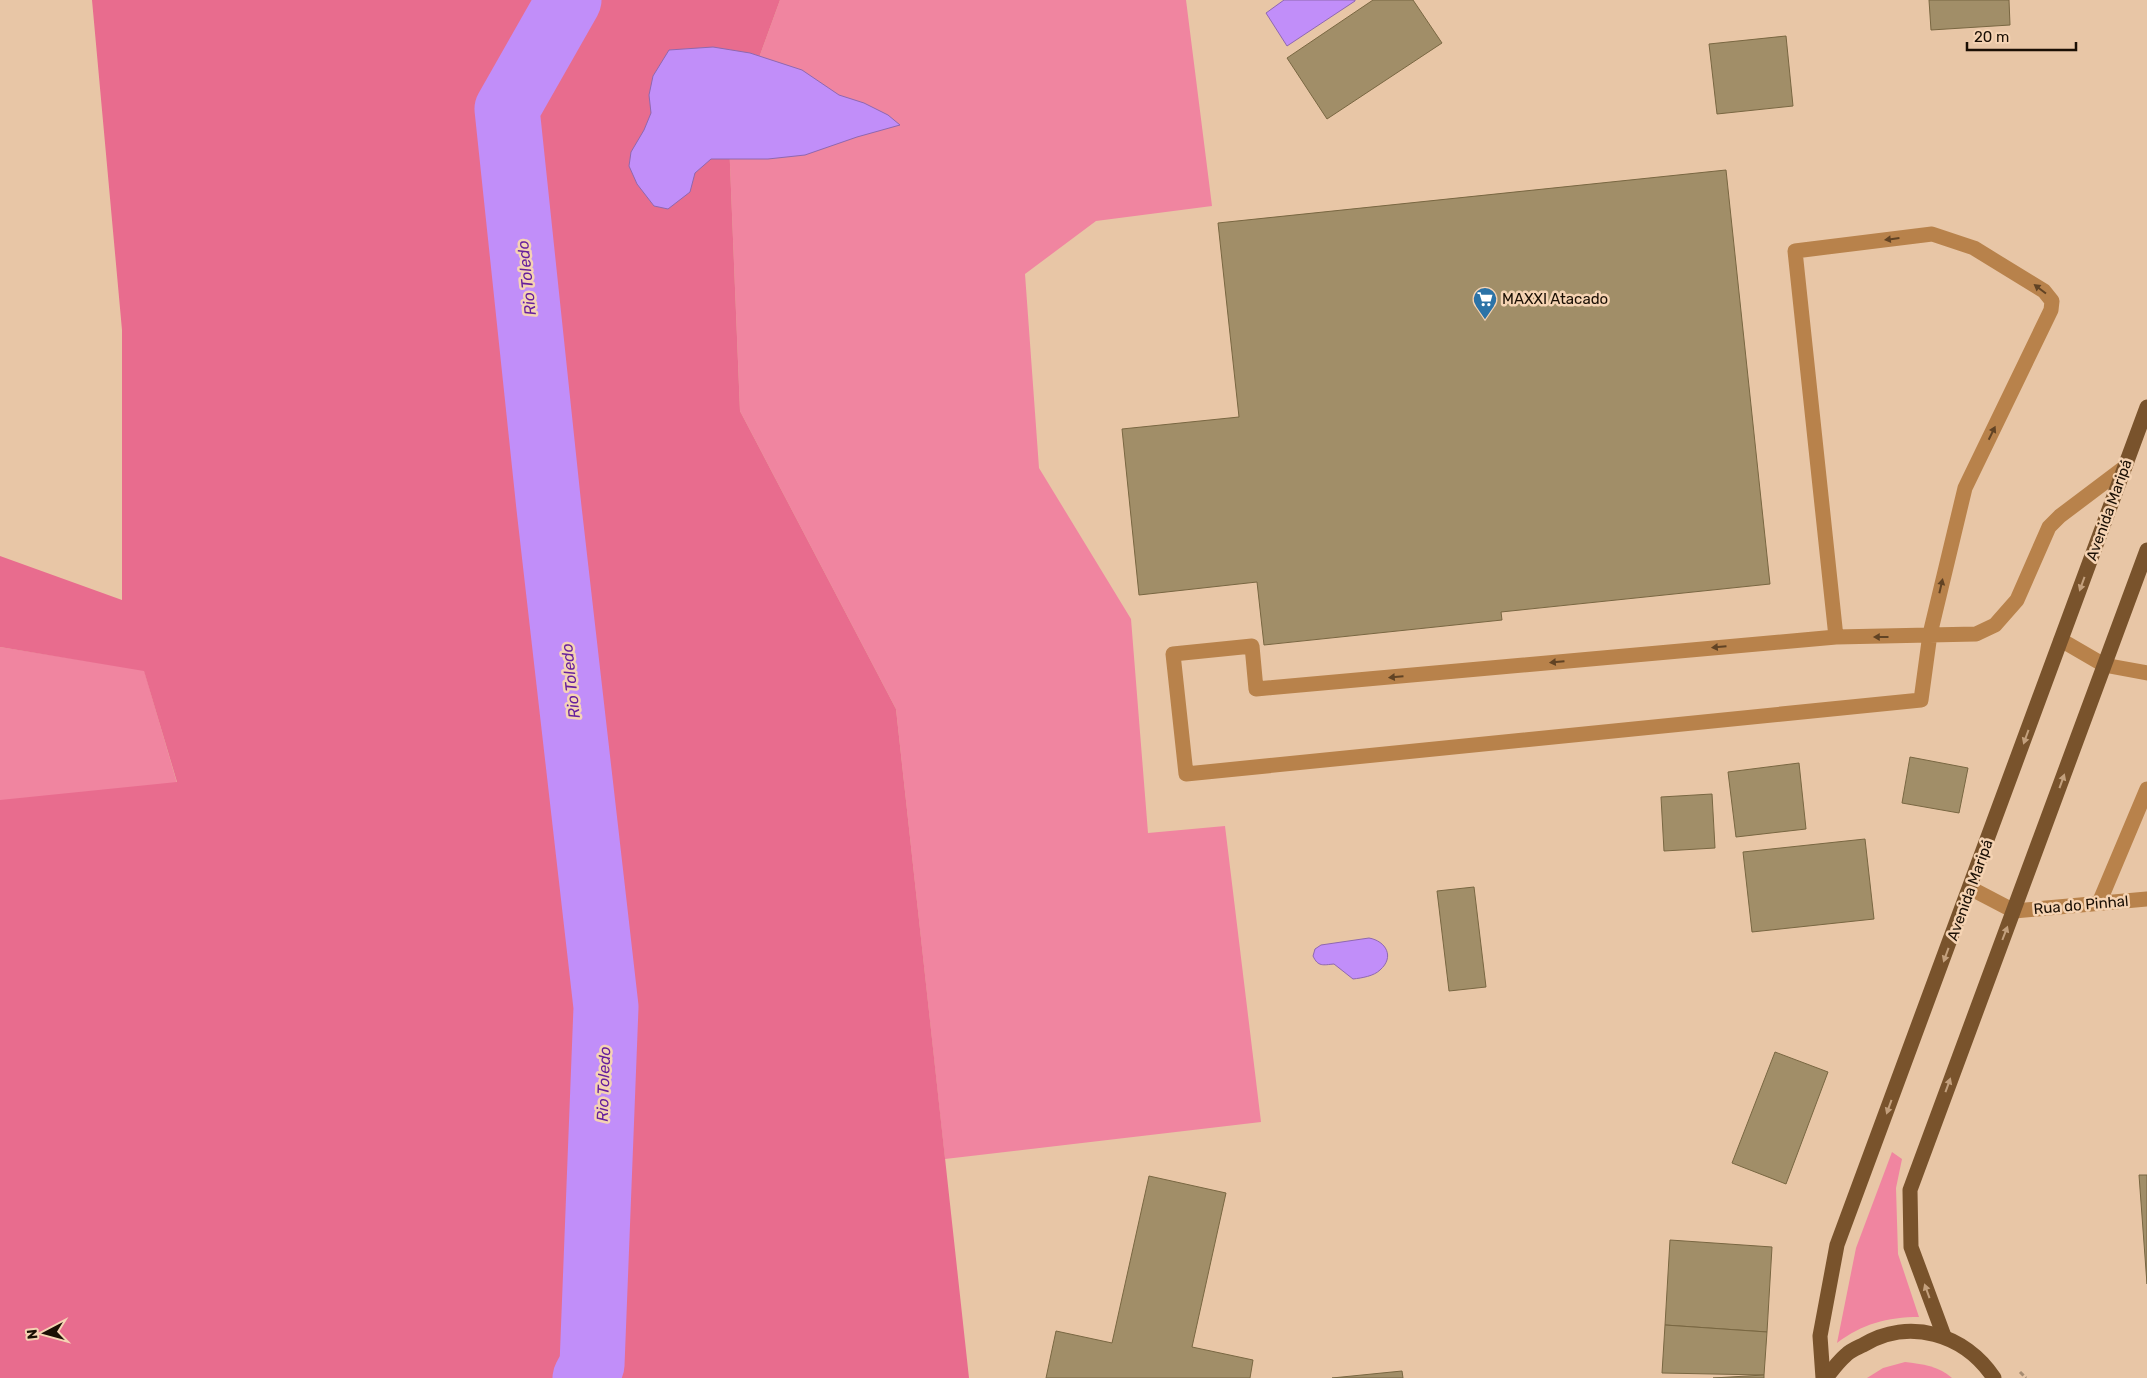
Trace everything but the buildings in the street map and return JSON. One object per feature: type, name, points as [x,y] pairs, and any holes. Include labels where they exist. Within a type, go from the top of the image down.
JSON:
[{"type":"main road","name":"Avenida Maripá","points":[[1825,1378],[1820,1336],[1837,1245],[2147,407]]},
{"type":"main road","points":[[1944,1336],[1911,1247],[1910,1190],[2147,550]]},
{"type":"main road","points":[[1825,1378],[1847,1354],[1876,1337],[1910,1330],[1944,1336],[1968,1348],[1986,1366],[1994,1378]]},
{"type":"street","points":[[1836,637],[1795,251],[1932,234],[1974,248],[2044,291],[2052,301],[2047,319],[1965,488],[1930,634],[1921,700],[1186,774],[1173,654],[1252,646],[1256,689],[1836,637],[1899,637],[1930,634],[1976,634],[1995,625],[2017,600],[2050,527],[2060,516],[2125,467]]},
{"type":"street","points":[[2061,640],[2104,665],[2147,673]]},
{"type":"street","points":[[2099,903],[2147,789]]},
{"type":"street","points":[[1970,888],[2014,911]]},
{"type":"street","name":"Rua do Pinhal","points":[[2014,911],[2147,899]]},
{"type":"path","points":[[2015,1367],[2026,1378]]},
{"type":"shaded area","points":[[92,0],[780,0],[729,140],[740,411],[896,709],[969,1378],[0,1378],[0,800],[177,782],[144,671],[0,647],[0,556],[122,600],[122,330]]},
{"type":"shaded area","points":[[780,0],[1186,0],[1212,206],[1096,221],[1025,274],[1039,468],[1131,619],[1148,833],[1225,826],[1261,1122],[945,1159],[896,709],[740,411],[729,140]]},
{"type":"shaded area","points":[[1284,0],[1355,1],[1287,46],[1266,13]]},
{"type":"shaded area","points":[[713,47],[750,53],[802,70],[839,95],[864,103],[888,115],[900,125],[857,137],[805,155],[768,159],[711,159],[695,173],[690,192],[668,209],[654,206],[637,184],[629,166],[631,152],[644,130],[651,113],[649,95],[653,76],[669,50]]},
{"type":"shaded area","points":[[0,647],[144,670],[177,783],[0,801]]},
{"type":"shaded area","points":[[1369,938],[1380,942],[1388,955],[1385,965],[1375,974],[1353,979],[1334,964],[1319,964],[1313,956],[1315,949],[1321,945]]},
{"type":"shaded area","points":[[1892,1152],[1902,1159],[1896,1188],[1898,1254],[1919,1317],[1896,1318],[1865,1326],[1837,1343],[1856,1248]]},
{"type":"shaded area","points":[[1905,1362],[1936,1368],[1952,1378],[1867,1378],[1883,1368]]},
{"type":"waterway","name":"Rio Toledo","points":[[569,0],[507,109],[549,508],[606,1007],[592,1365],[585,1378]]},
{"type":"place","name":"MAXXI Atacado","points":[[1485,320]]}]
